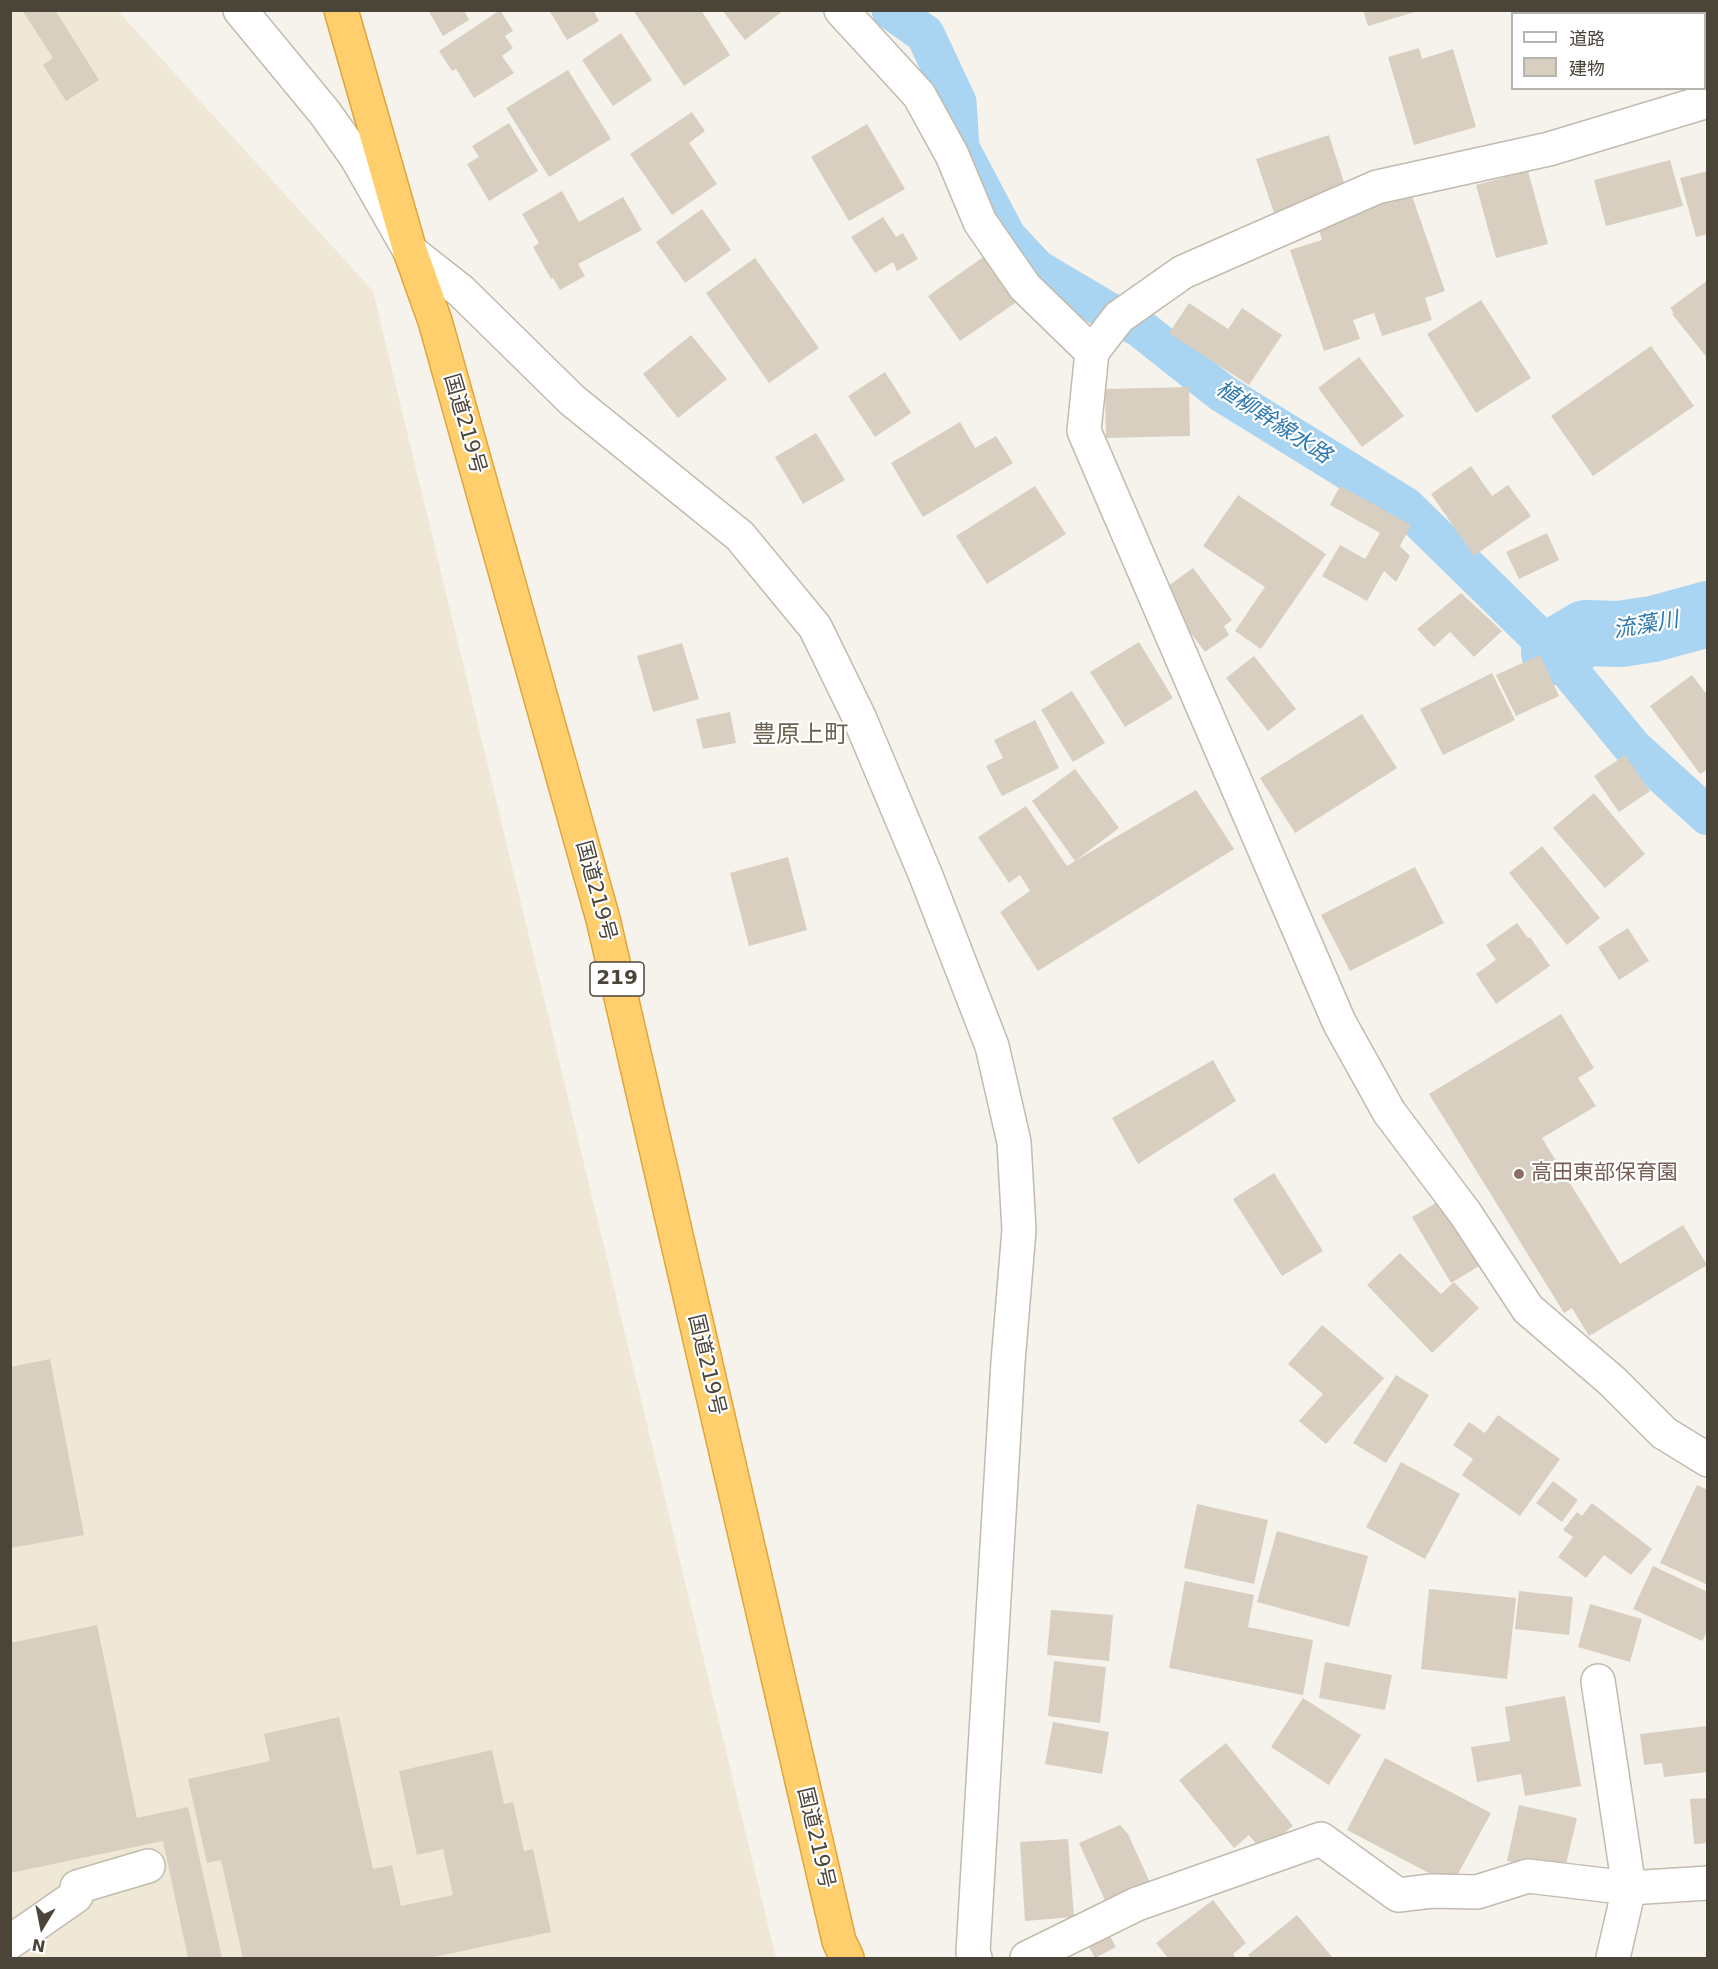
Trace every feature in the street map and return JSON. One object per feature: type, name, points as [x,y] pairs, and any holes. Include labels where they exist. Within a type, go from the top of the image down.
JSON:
[{"type":"highway","name":"国道219号","points":[[341,10],[410,251],[435,321],[603,919],[839,1941],[847,1959]]},
{"type":"street","points":[[240,10],[325,113],[357,158],[410,251],[461,291],[572,400],[740,536],[815,627],[859,717],[926,876],[992,1046],[1014,1142],[1019,1230],[1008,1362],[973,1952],[975,1959]]},
{"type":"street","points":[[841,10],[919,95],[952,155],[980,222],[1025,287],[1092,352]]},
{"type":"street","points":[[1707,100],[1549,150],[1377,187],[1183,272],[1119,317],[1092,352],[1084,431],[1339,1022],[1389,1112],[1466,1213],[1528,1309],[1612,1381],[1664,1433],[1707,1460]]},
{"type":"street","points":[[1598,1681],[1629,1888],[1613,1959]]},
{"type":"street","points":[[1027,1959],[1137,1904],[1321,1839],[1398,1895],[1432,1891],[1477,1892],[1528,1876],[1629,1888],[1707,1883]]},
{"type":"street","points":[[10,1942],[76,1896],[77,1887],[148,1866]]},
{"type":"shaded area","points":[[11,11],[118,11],[373,291],[776,1958],[11,1958]]},
{"type":"building","points":[[22,10],[55,10],[99,80],[66,101],[43,65],[53,58]]},
{"type":"building","points":[[428,10],[464,10],[469,20],[443,36]]},
{"type":"building","points":[[500,10],[513,31],[505,36],[513,48],[502,56],[514,73],[474,98],[456,69],[452,71],[439,51]]},
{"type":"building","points":[[549,10],[593,10],[599,21],[567,40]]},
{"type":"building","points":[[633,10],[701,10],[730,55],[684,86]]},
{"type":"building","points":[[722,10],[784,10],[745,40]]},
{"type":"building","points":[[1363,10],[1417,10],[1418,11],[1368,26]]},
{"type":"building","points":[[621,33],[652,80],[613,106],[582,60]]},
{"type":"building","points":[[1419,48],[1422,59],[1453,49],[1476,127],[1414,145],[1388,57]]},
{"type":"building","points":[[568,70],[611,139],[549,177],[506,108]]},
{"type":"building","points":[[692,112],[705,131],[689,143],[717,184],[672,215],[630,154]]},
{"type":"building","points":[[509,123],[538,171],[489,201],[467,164],[479,157],[472,146]]},
{"type":"building","points":[[867,124],[905,189],[849,221],[811,157]]},
{"type":"building","points":[[1329,135],[1346,189],[1274,213],[1256,159]]},
{"type":"building","points":[[1670,160],[1683,206],[1606,226],[1594,180]]},
{"type":"building","points":[[1528,171],[1548,244],[1496,258],[1476,185]]},
{"type":"building","points":[[1708,171],[1708,234],[1696,237],[1680,178]]},
{"type":"building","points":[[562,191],[579,222],[623,197],[642,230],[578,264],[585,276],[560,290],[533,247],[539,243],[522,214]]},
{"type":"building","points":[[1411,193],[1445,291],[1425,298],[1432,320],[1382,336],[1374,313],[1353,320],[1360,339],[1324,351],[1290,250],[1322,240],[1317,224]]},
{"type":"building","points":[[702,209],[731,250],[685,283],[656,242]]},
{"type":"building","points":[[883,217],[896,237],[903,233],[918,259],[897,271],[893,262],[875,273],[851,237]]},
{"type":"building","points":[[989,253],[1021,299],[960,341],[928,296]]},
{"type":"building","points":[[755,258],[819,348],[769,383],[706,293]]},
{"type":"building","points":[[1708,280],[1708,359],[1672,314],[1674,313],[1670,308]]},
{"type":"building","points":[[1481,300],[1531,378],[1476,413],[1427,334]]},
{"type":"building","points":[[1189,303],[1228,329],[1242,308],[1282,335],[1249,385],[1169,333]]},
{"type":"building","points":[[691,335],[727,379],[678,418],[643,374]]},
{"type":"building","points":[[1651,346],[1694,406],[1593,476],[1551,416]]},
{"type":"building","points":[[1359,357],[1404,416],[1362,447],[1318,388]]},
{"type":"building","points":[[885,372],[911,413],[875,437],[848,396]]},
{"type":"building","points":[[1189,387],[1190,436],[1106,438],[1105,389]]},
{"type":"building","points":[[960,422],[975,448],[996,436],[1013,463],[923,517],[891,463]]},
{"type":"building","points":[[816,433],[845,480],[803,504],[775,457]]},
{"type":"building","points":[[1471,466],[1492,496],[1508,485],[1531,516],[1474,556],[1431,494]]},
{"type":"building","points":[[1035,486],[1066,534],[987,584],[956,536]]},
{"type":"building","points":[[1340,486],[1411,525],[1400,546],[1410,556],[1396,582],[1384,571],[1367,601],[1322,576],[1340,545],[1365,559],[1380,533],[1330,505]]},
{"type":"building","points":[[1238,495],[1326,554],[1261,649],[1235,631],[1265,587],[1203,546]]},
{"type":"building","points":[[1547,533],[1559,560],[1519,579],[1506,552]]},
{"type":"building","points":[[1193,568],[1232,620],[1224,626],[1229,635],[1205,652],[1160,592]]},
{"type":"building","points":[[1461,593],[1502,631],[1474,657],[1450,632],[1434,647],[1417,629]]},
{"type":"building","points":[[1139,642],[1173,698],[1125,727],[1090,672]]},
{"type":"building","points":[[682,643],[699,699],[653,712],[637,656]]},
{"type":"building","points":[[1540,655],[1559,696],[1516,716],[1496,675]]},
{"type":"building","points":[[1254,656],[1296,709],[1268,731],[1226,678]]},
{"type":"building","points":[[1492,673],[1515,720],[1443,755],[1420,709]]},
{"type":"building","points":[[1692,675],[1708,696],[1708,769],[1700,774],[1650,706]]},
{"type":"building","points":[[1072,691],[1105,743],[1073,762],[1041,710]]},
{"type":"building","points":[[730,712],[736,743],[703,749],[696,719]]},
{"type":"building","points":[[1362,714],[1397,768],[1295,833],[1260,778]]},
{"type":"building","points":[[1035,720],[1059,768],[1002,796],[986,766],[1003,758],[994,740]]},
{"type":"building","points":[[1625,755],[1650,791],[1619,812],[1594,776]]},
{"type":"building","points":[[1075,769],[1119,828],[1075,861],[1032,801]]},
{"type":"building","points":[[1196,790],[1234,849],[1038,971],[1000,912],[1030,891],[1020,875],[1009,883],[978,837],[1026,806],[1067,866]]},
{"type":"building","points":[[1594,793],[1645,854],[1605,888],[1553,828]]},
{"type":"building","points":[[1542,846],[1600,918],[1567,945],[1509,873]]},
{"type":"building","points":[[788,857],[807,930],[749,946],[730,873]]},
{"type":"building","points":[[1415,867],[1444,923],[1350,971],[1321,915]]},
{"type":"building","points":[[1517,923],[1550,966],[1496,1004],[1476,974],[1496,960],[1486,945]]},
{"type":"building","points":[[1628,928],[1649,961],[1619,980],[1598,947]]},
{"type":"building","points":[[1561,1014],[1594,1068],[1578,1078],[1596,1106],[1542,1138],[1620,1264],[1683,1225],[1707,1265],[1589,1336],[1572,1308],[1564,1313],[1429,1094]]},
{"type":"building","points":[[1213,1060],[1236,1101],[1138,1164],[1112,1118]]},
{"type":"building","points":[[1274,1173],[1323,1251],[1282,1276],[1233,1199]]},
{"type":"building","points":[[1441,1200],[1481,1265],[1451,1283],[1412,1217]]},
{"type":"building","points":[[1400,1253],[1441,1294],[1454,1282],[1479,1308],[1432,1353],[1367,1285]]},
{"type":"building","points":[[1322,1325],[1384,1378],[1326,1444],[1299,1421],[1323,1394],[1288,1364]]},
{"type":"building","points":[[50,1359],[84,1535],[10,1548],[10,1367]]},
{"type":"building","points":[[1396,1375],[1429,1395],[1386,1463],[1353,1443]]},
{"type":"building","points":[[1498,1415],[1560,1459],[1520,1516],[1462,1475],[1473,1459],[1453,1445],[1469,1422],[1485,1433]]},
{"type":"building","points":[[1401,1462],[1460,1494],[1425,1559],[1366,1527]]},
{"type":"building","points":[[1553,1481],[1578,1500],[1562,1522],[1536,1503]]},
{"type":"building","points":[[1697,1485],[1708,1490],[1708,1585],[1660,1563]]},
{"type":"building","points":[[1592,1503],[1652,1549],[1631,1575],[1604,1555],[1586,1578],[1558,1557],[1573,1537],[1563,1530],[1577,1512],[1582,1516]]},
{"type":"building","points":[[1197,1504],[1268,1520],[1254,1584],[1184,1568]]},
{"type":"building","points":[[1277,1531],[1368,1556],[1349,1627],[1257,1602]]},
{"type":"building","points":[[1653,1566],[1708,1592],[1708,1630],[1702,1641],[1633,1609]]},
{"type":"building","points":[[1185,1581],[1254,1595],[1248,1627],[1313,1640],[1303,1695],[1169,1668]]},
{"type":"building","points":[[1429,1589],[1516,1598],[1507,1679],[1421,1669]]},
{"type":"building","points":[[1519,1591],[1573,1597],[1569,1635],[1515,1629]]},
{"type":"building","points":[[1590,1604],[1642,1619],[1630,1662],[1578,1647]]},
{"type":"building","points":[[1051,1610],[1113,1615],[1109,1661],[1047,1655]]},
{"type":"building","points":[[97,1625],[137,1818],[188,1807],[222,1958],[188,1958],[163,1841],[10,1873],[10,1643]]},
{"type":"building","points":[[1054,1661],[1106,1667],[1100,1723],[1048,1716]]},
{"type":"building","points":[[1325,1662],[1392,1675],[1385,1710],[1319,1698]]},
{"type":"building","points":[[1565,1696],[1581,1786],[1525,1796],[1521,1774],[1477,1782],[1471,1747],[1510,1741],[1505,1707]]},
{"type":"building","points":[[1303,1698],[1361,1735],[1329,1785],[1271,1747]]},
{"type":"building","points":[[339,1717],[373,1869],[392,1865],[401,1906],[453,1895],[443,1849],[417,1855],[399,1771],[492,1750],[504,1804],[513,1802],[524,1851],[533,1849],[551,1932],[429,1958],[243,1958],[221,1860],[207,1863],[188,1779],[270,1761],[264,1734]]},
{"type":"building","points":[[1053,1722],[1109,1732],[1102,1774],[1045,1764]]},
{"type":"building","points":[[1706,1726],[1708,1772],[1664,1777],[1662,1763],[1644,1765],[1640,1734]]},
{"type":"building","points":[[1226,1743],[1293,1826],[1262,1851],[1249,1835],[1234,1848],[1179,1780]]},
{"type":"building","points":[[1385,1758],[1491,1813],[1452,1885],[1347,1830]]},
{"type":"building","points":[[1708,1798],[1708,1843],[1694,1844],[1690,1799]]},
{"type":"building","points":[[1519,1805],[1577,1818],[1564,1873],[1507,1861]]},
{"type":"building","points":[[1120,1825],[1128,1834],[1152,1887],[1108,1907],[1079,1843]]},
{"type":"building","points":[[1068,1839],[1074,1917],[1025,1921],[1020,1842]]},
{"type":"building","points":[[1213,1900],[1246,1943],[1233,1954],[1236,1958],[1168,1958],[1156,1943]]},
{"type":"building","points":[[1297,1915],[1333,1958],[1251,1958],[1248,1955]]},
{"type":"building","points":[[1108,1932],[1116,1947],[1095,1958],[1087,1943]]},
{"type":"waterway","name":"植柳幹線水路","points":[[891,10],[925,34],[957,102],[960,148],[1007,237],[1037,269],[1140,328],[1222,393],[1405,506],[1554,652],[1633,748],[1708,816]]},
{"type":"waterway","name":"流藻川","points":[[1554,652],[1586,633],[1620,634],[1653,629],[1708,614]]},
{"type":"place","name":"高田東部保育園","points":[[1519,1174]]},
{"type":"district","name":"豊原上町","points":[[800,736]]}]
